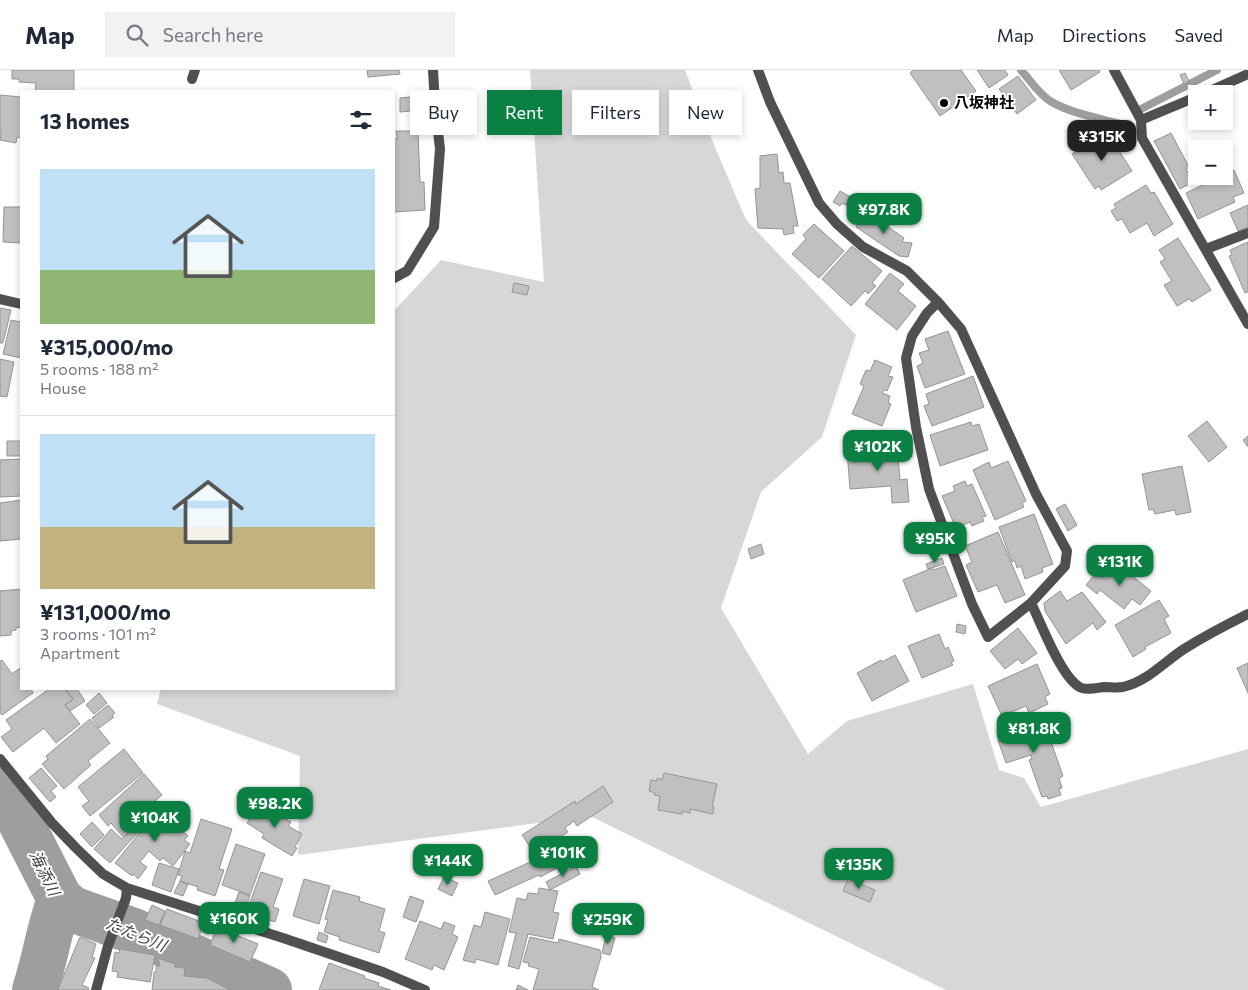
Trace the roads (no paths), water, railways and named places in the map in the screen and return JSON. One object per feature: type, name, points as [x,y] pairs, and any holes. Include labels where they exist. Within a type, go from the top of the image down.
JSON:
[{"type":"street","points":[[395,277],[406,271],[434,227],[440,149],[433,70]]},
{"type":"street","points":[[758,70],[770,102],[819,203],[836,224],[863,247],[907,271],[938,302],[960,329],[1036,494],[1068,551],[1065,566],[1031,603],[988,637],[972,604],[929,490],[916,427],[906,358],[912,336],[927,313],[938,302]]},
{"type":"street","points":[[1114,70],[1141,120],[1142,138],[1248,324]]},
{"type":"street","points":[[1223,85],[1248,74]]},
{"type":"street","points":[[1141,120],[1188,100]]},
{"type":"street","points":[[1206,250],[1248,233]]},
{"type":"street","points":[[0,299],[20,304]]},
{"type":"street","points":[[1031,603],[1060,663],[1070,679],[1079,687],[1092,688],[1122,687],[1137,682],[1154,673],[1198,641],[1248,614]]},
{"type":"street","points":[[0,759],[52,823],[103,874],[126,893],[283,938],[383,972],[425,990]]},
{"type":"street","points":[[96,990],[108,946],[126,893]]},
{"type":"waterway","points":[[1021,70],[1050,101],[1076,112],[1124,125]]},
{"type":"waterway","points":[[1141,109],[1217,70]]},
{"type":"waterway","name":"たたら川","points":[[0,791],[13,807],[60,899],[72,909],[136,932],[269,990]]},
{"type":"waterway","name":"海添川","points":[[35,990],[60,899]]},
{"type":"place","name":"八坂神社","points":[[944,103]]}]
